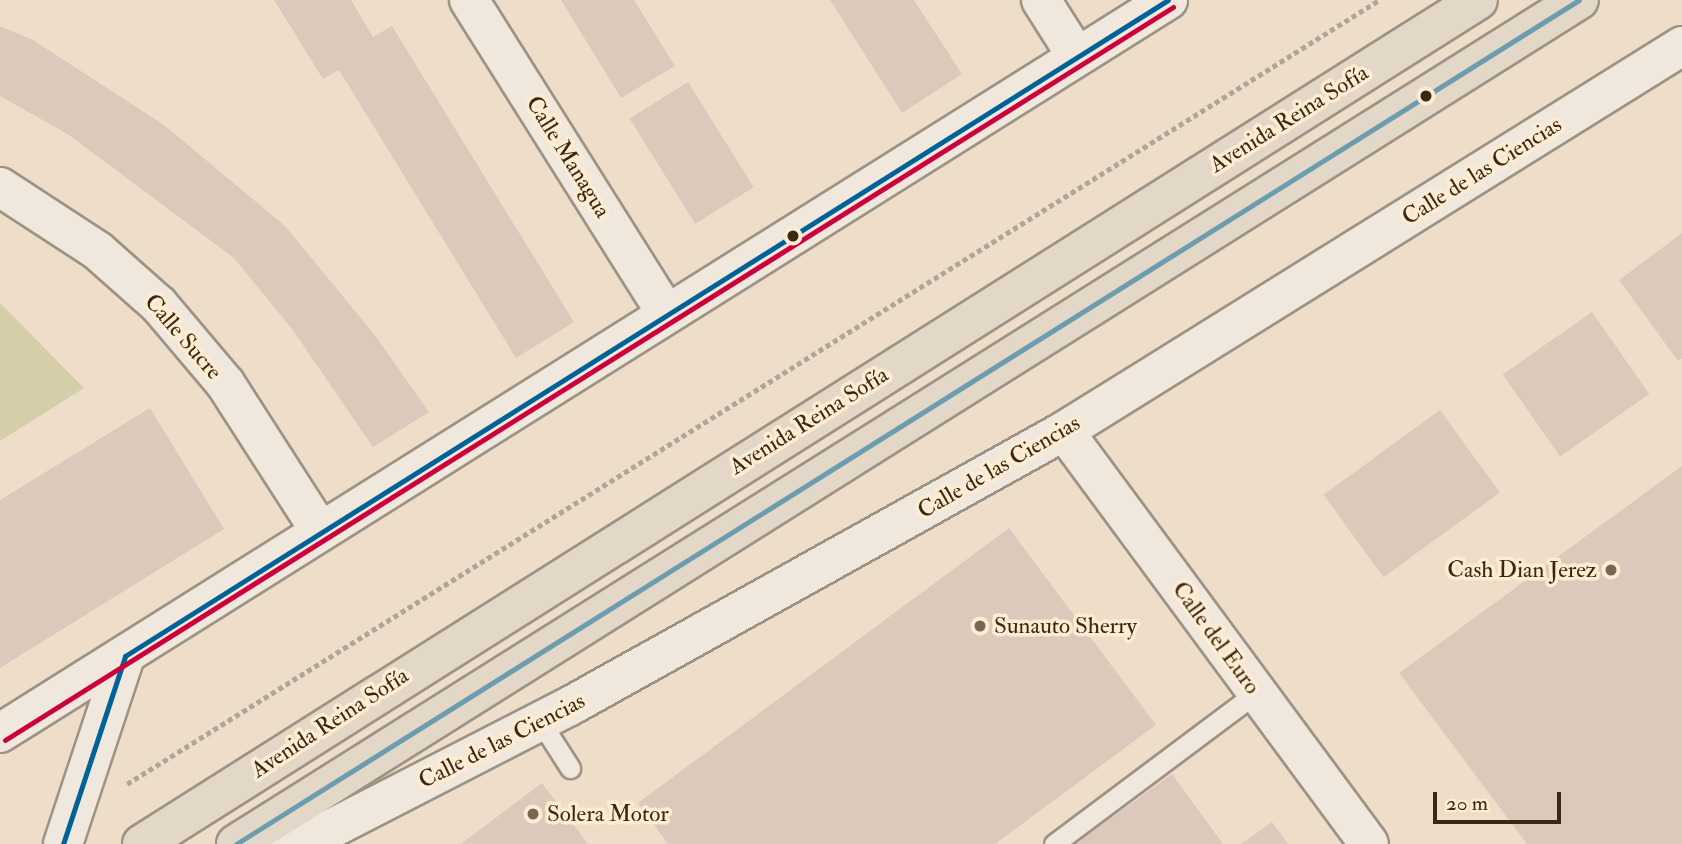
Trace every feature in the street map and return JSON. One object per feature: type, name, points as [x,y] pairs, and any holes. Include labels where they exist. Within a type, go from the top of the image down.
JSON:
[{"type":"main road","name":"Avenida Reina Sofía","points":[[142,844],[1478,0]]},
{"type":"main road","points":[[236,844],[1578,0]]},
{"type":"street","name":"Calle Managua","points":[[469,0],[667,314]]},
{"type":"street","points":[[1041,0],[1077,57]]},
{"type":"street","points":[[0,733],[1168,0]]},
{"type":"street","name":"Calle de las Ciencias","points":[[290,844],[317,836],[540,721],[1064,431],[1682,46]]},
{"type":"street","name":"Calle Sucre","points":[[0,187],[98,251],[159,304],[225,383],[320,531]]},
{"type":"street","name":"Calle del Euro","points":[[1064,431],[1369,844]]},
{"type":"street","points":[[69,831],[125,656]]},
{"type":"lane","points":[[1054,844],[1256,692]]},
{"type":"lane","points":[[540,721],[570,768]]},
{"type":"path","points":[[69,831],[1379,0]]},
{"type":"shaded area","points":[[0,303],[84,388],[0,441]]},
{"type":"building","points":[[274,0],[351,0],[373,37],[392,26],[574,322],[516,358],[339,70],[323,79]]},
{"type":"building","points":[[561,0],[634,0],[675,66],[621,98]]},
{"type":"building","points":[[830,0],[914,0],[962,74],[902,113]]},
{"type":"building","points":[[0,26],[33,40],[164,125],[285,226],[374,334],[429,412],[373,447],[292,329],[234,258],[69,135],[0,96]]},
{"type":"building","points":[[688,82],[754,187],[695,224],[629,119]]},
{"type":"building","points":[[1682,233],[1682,358],[1678,361],[1619,280]]},
{"type":"building","points":[[1592,312],[1649,394],[1560,456],[1503,375]]},
{"type":"building","points":[[150,408],[224,529],[0,668],[0,500]]},
{"type":"building","points":[[1440,410],[1500,493],[1383,577],[1324,495]]},
{"type":"building","name":"Cash Dian Jerez","points":[[1682,466],[1682,844],[1527,844],[1399,673]]},
{"type":"building","name":"Sunauto Sherry","points":[[1009,528],[1156,725],[995,844],[668,844],[638,803]]},
{"type":"building","points":[[1172,774],[1223,844],[1075,844]]},
{"type":"building","name":"Solera Motor","points":[[542,783],[588,844],[461,844]]},
{"type":"building","points":[[1272,822],[1288,844],[1241,844]]},
{"type":"transit line","points":[[63,844],[125,656],[1168,0]]},
{"type":"transit line","points":[[236,844],[1579,0]]},
{"type":"transit line","points":[[5,740],[1173,7]]},
{"type":"place","name":"Cash Dian Jerez","points":[[1611,570]]},
{"type":"place","name":"Sunauto Sherry","points":[[980,626]]},
{"type":"place","name":"Solera Motor","points":[[533,814]]}]
